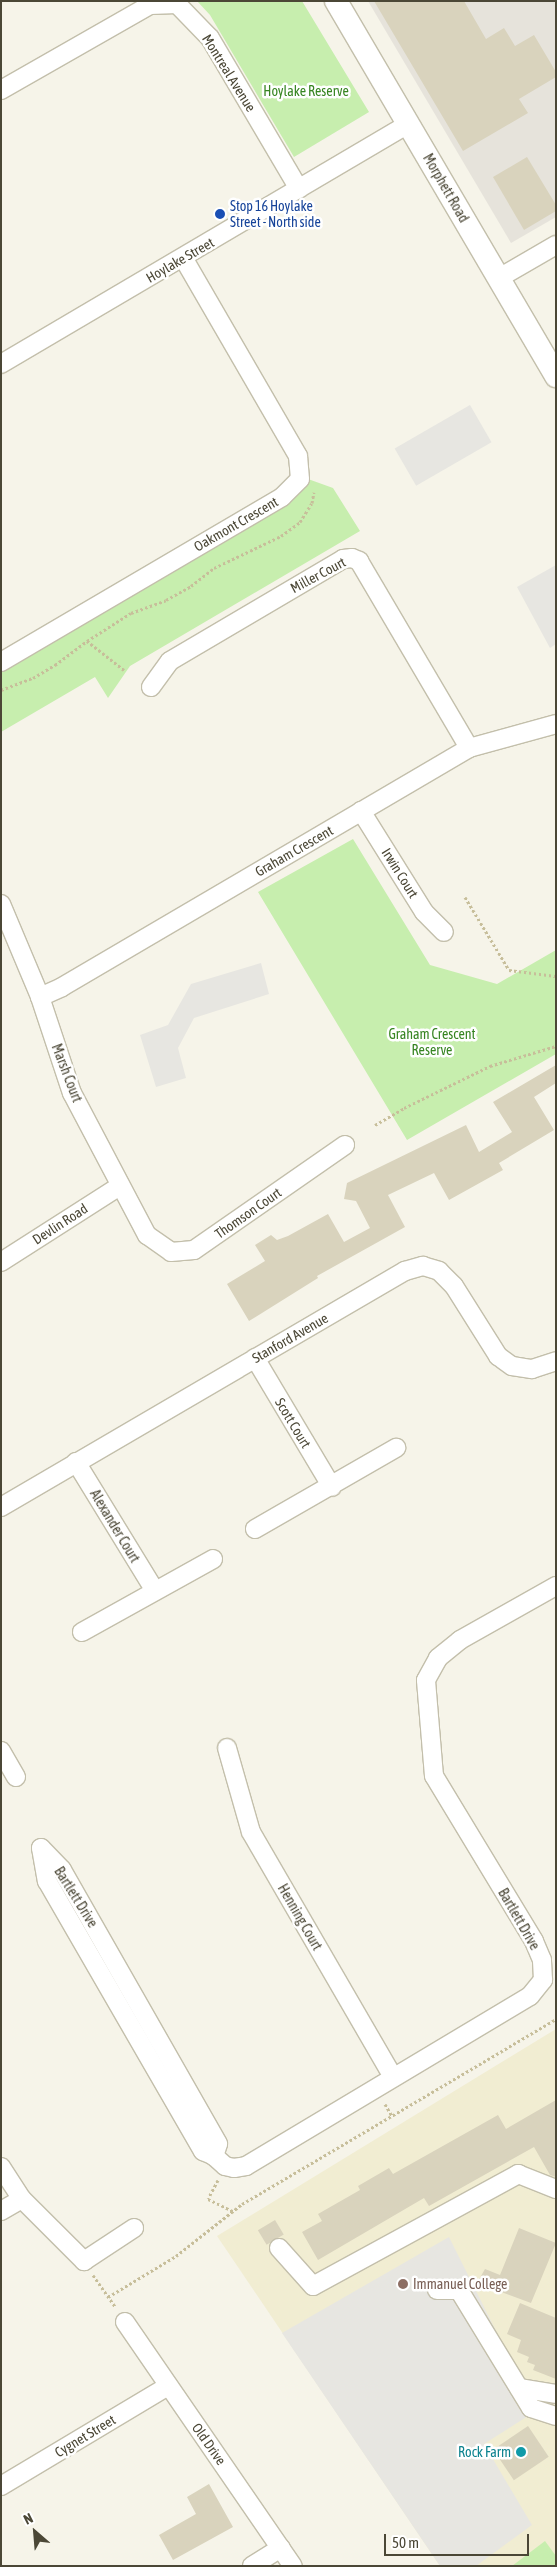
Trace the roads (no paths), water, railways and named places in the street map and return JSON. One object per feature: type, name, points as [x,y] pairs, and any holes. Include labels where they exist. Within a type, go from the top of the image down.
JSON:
[{"type":"street","name":"Morphett Road","points":[[336,1],[556,376]]},
{"type":"street","name":"Montreal Avenue","points":[[1,90],[150,5],[177,4],[210,38],[299,189]]},
{"type":"street","name":"Hoylake Street","points":[[1,364],[409,124]]},
{"type":"street","points":[[499,278],[556,245]]},
{"type":"street","name":"Oakmont Crescent","points":[[1,662],[282,497],[300,479],[298,456],[183,258]]},
{"type":"street","name":"Miller Court","points":[[151,687],[170,661],[343,559],[352,558],[359,561],[468,748]]},
{"type":"street","name":"Graham Crescent","points":[[40,997],[62,987],[468,748],[556,724]]},
{"type":"street","name":"Irwin Court","points":[[361,811],[424,912],[444,932]]},
{"type":"street","name":"Marsh Court","points":[[1,904],[40,997],[72,1093],[147,1235]]},
{"type":"street","name":"Thomson Court","points":[[147,1235],[171,1252],[194,1250],[346,1145]]},
{"type":"street","name":"Devlin Road","points":[[1,1262],[120,1186]]},
{"type":"street","name":"Stanford Avenue","points":[[1,1507],[405,1271],[423,1266],[439,1271],[454,1286],[498,1356],[512,1366],[532,1369],[556,1362]]},
{"type":"street","name":"Scott Court","points":[[255,1358],[332,1487]]},
{"type":"street","points":[[255,1529],[332,1487],[396,1448]]},
{"type":"street","name":"Alexander Court","points":[[76,1462],[155,1591]]},
{"type":"street","points":[[82,1632],[212,1559]]},
{"type":"street","name":"Bartlett Drive","points":[[219,2161],[218,2144],[62,1870],[41,1848],[47,1881],[202,2151],[219,2161],[234,2168],[246,2166],[530,1996],[543,1980],[542,1960],[534,1941],[434,1776],[426,1680],[438,1658],[460,1640],[556,1586]]},
{"type":"street","name":"Henning Court","points":[[227,1748],[251,1832],[393,2077]]},
{"type":"street","points":[[1,1751],[16,1777]]},
{"type":"street","points":[[1,2167],[22,2199],[84,2261],[134,2228]]},
{"type":"street","points":[[280,2248],[313,2286],[518,2174],[556,2189]]},
{"type":"street","points":[[1,2211],[22,2199]]},
{"type":"street","points":[[438,2290],[459,2290],[531,2408],[556,2416]]},
{"type":"street","name":"Old Drive","points":[[125,2322],[293,2566]]},
{"type":"street","name":"Cygnet Street","points":[[1,2486],[168,2386]]},
{"type":"street","points":[[519,2388],[556,2394]]},
{"type":"street","points":[[252,2566],[281,2548]]},
{"type":"place","name":"Stop 16 Hoylake Street - North side","points":[[220,214]]},
{"type":"place","name":"Immanuel College","points":[[403,2284]]},
{"type":"place","name":"Rock Farm","points":[[521,2452]]},
{"type":"park label","name":"Hoylake Reserve","points":[[306,91]]},
{"type":"park label","name":"Graham Crescent Reserve","points":[[432,1042]]}]
